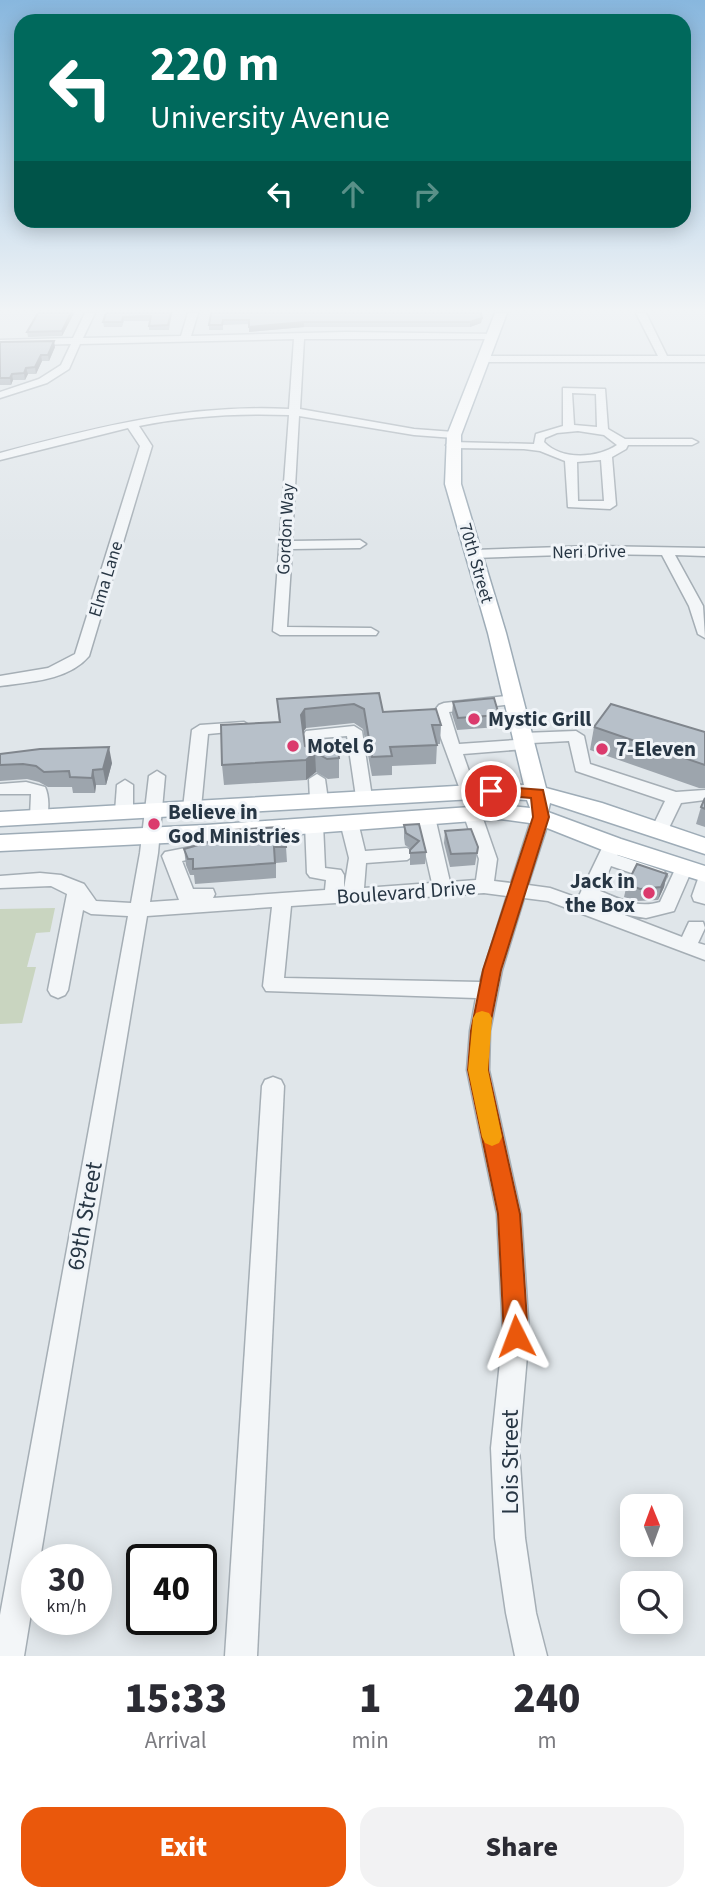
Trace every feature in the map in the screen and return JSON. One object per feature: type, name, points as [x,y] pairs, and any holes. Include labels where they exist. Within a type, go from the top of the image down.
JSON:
[{"type":"main road","name":"70th Street","points":[[472,390],[453,440],[453,484],[514,700],[538,793],[541,817]]},
{"type":"main road","points":[[0,819],[192,807],[317,781],[364,797],[470,802],[538,793],[705,846]]},
{"type":"main road","points":[[0,844],[426,817],[470,802],[500,812],[541,817],[609,851],[689,874]]},
{"type":"street","points":[[0,395],[17,390]]},
{"type":"street","name":"Gordon Way","points":[[294,390],[280,631],[371,632]]},
{"type":"street","points":[[567,390],[569,428]]},
{"type":"street","points":[[577,390],[601,391],[603,432]]},
{"type":"street","points":[[0,457],[129,423],[218,412],[292,411],[453,440],[524,446],[541,442],[571,457],[606,455],[618,451],[623,442]]},
{"type":"street","name":"Elma Lane","points":[[0,681],[52,673],[82,656],[146,446],[139,432],[129,423]]},
{"type":"street","points":[[541,442],[549,431],[569,428],[603,432],[623,442],[692,442]]},
{"type":"street","points":[[571,457],[572,504],[610,505],[606,455]]},
{"type":"street","points":[[285,545],[360,544]]},
{"type":"street","name":"Neri Drive","points":[[474,554],[594,550],[705,552]]},
{"type":"street","points":[[666,551],[696,606],[705,634]]},
{"type":"street","points":[[396,719],[440,714],[444,708],[514,700]]},
{"type":"street","points":[[440,714],[488,859],[484,886]]},
{"type":"street","points":[[192,807],[200,730],[265,726]]},
{"type":"street","points":[[317,781],[312,734],[354,731],[364,797]]},
{"type":"street","points":[[453,750],[576,736],[582,767],[675,798],[705,796]]},
{"type":"street","name":"69th Street","points":[[8,1656],[152,835],[157,776]]},
{"type":"street","points":[[124,812],[125,785]]},
{"type":"street","points":[[0,789],[26,787],[39,791],[39,817]]},
{"type":"street","points":[[660,830],[675,798]]},
{"type":"street","points":[[426,817],[422,853],[442,887]]},
{"type":"street","name":"Lois Street","points":[[531,1656],[520,1613],[510,1538],[505,1448],[516,1333],[509,1214],[478,1070],[480,1031],[492,970],[520,890],[541,817]]},
{"type":"street","points":[[349,822],[358,858],[354,894]]},
{"type":"street","points":[[314,824],[316,873],[335,875],[334,896]]},
{"type":"street","points":[[206,833],[204,851],[171,856],[186,896],[210,894],[211,906]]},
{"type":"street","points":[[609,851],[586,900],[643,914],[667,906],[689,874]]},
{"type":"street","points":[[358,858],[422,853]]},
{"type":"street","name":"Boulevard Drive","points":[[0,882],[59,879],[77,889],[91,907],[139,910],[484,886],[586,900],[696,950]]},
{"type":"street","points":[[705,884],[701,896],[705,897]]},
{"type":"street","points":[[58,990],[77,889]]},
{"type":"street","points":[[282,900],[274,986],[488,990]]},
{"type":"street","points":[[696,927],[696,950]]},
{"type":"street","points":[[241,1656],[273,1086]]},
{"type":"green space","points":[[55,908],[50,932],[36,933],[27,967],[36,967],[22,1023],[0,1024],[0,909]]},
{"type":"building","points":[[379,693],[383,712],[436,709],[441,725],[432,725],[437,745],[390,747],[392,756],[372,757],[364,709],[354,704],[305,709],[301,715],[305,746],[316,751],[325,743],[337,742],[339,758],[327,759],[315,752],[306,760],[222,765],[221,725],[280,722],[277,699]]},
{"type":"building","points":[[494,698],[499,715],[458,718],[453,702]]},
{"type":"building","points":[[611,704],[705,732],[705,765],[594,727]]},
{"type":"building","points":[[109,747],[103,769],[93,770],[92,778],[70,777],[69,771],[44,772],[36,766],[23,764],[0,765],[0,754],[40,749]]},
{"type":"building","points":[[419,824],[426,852],[410,853],[419,841],[406,833],[404,825]]},
{"type":"building","points":[[278,827],[278,830],[284,829],[286,847],[274,847],[275,863],[193,869],[193,859],[188,859],[184,849],[209,842],[234,840],[233,830]]},
{"type":"building","points":[[471,829],[478,847],[477,853],[451,854],[445,831]]},
{"type":"building","points":[[637,864],[667,874],[661,887],[640,889],[627,884]]},
{"type":"slow traffic","points":[[482,1018],[478,1070],[492,1137]]},
{"type":"place","name":"Mystic Grill","points":[[474,719]]},
{"type":"place","name":"Motel 6","points":[[293,746]]},
{"type":"place","name":"7-Eleven","points":[[602,749]]},
{"type":"place","name":"Believe in God Ministries","points":[[154,824]]},
{"type":"place","name":"Jack in the Box","points":[[649,893]]},
{"type":"route","points":[[491,791],[538,793],[541,817],[520,890],[492,970],[480,1031],[478,1070],[509,1214],[516,1336]]}]
